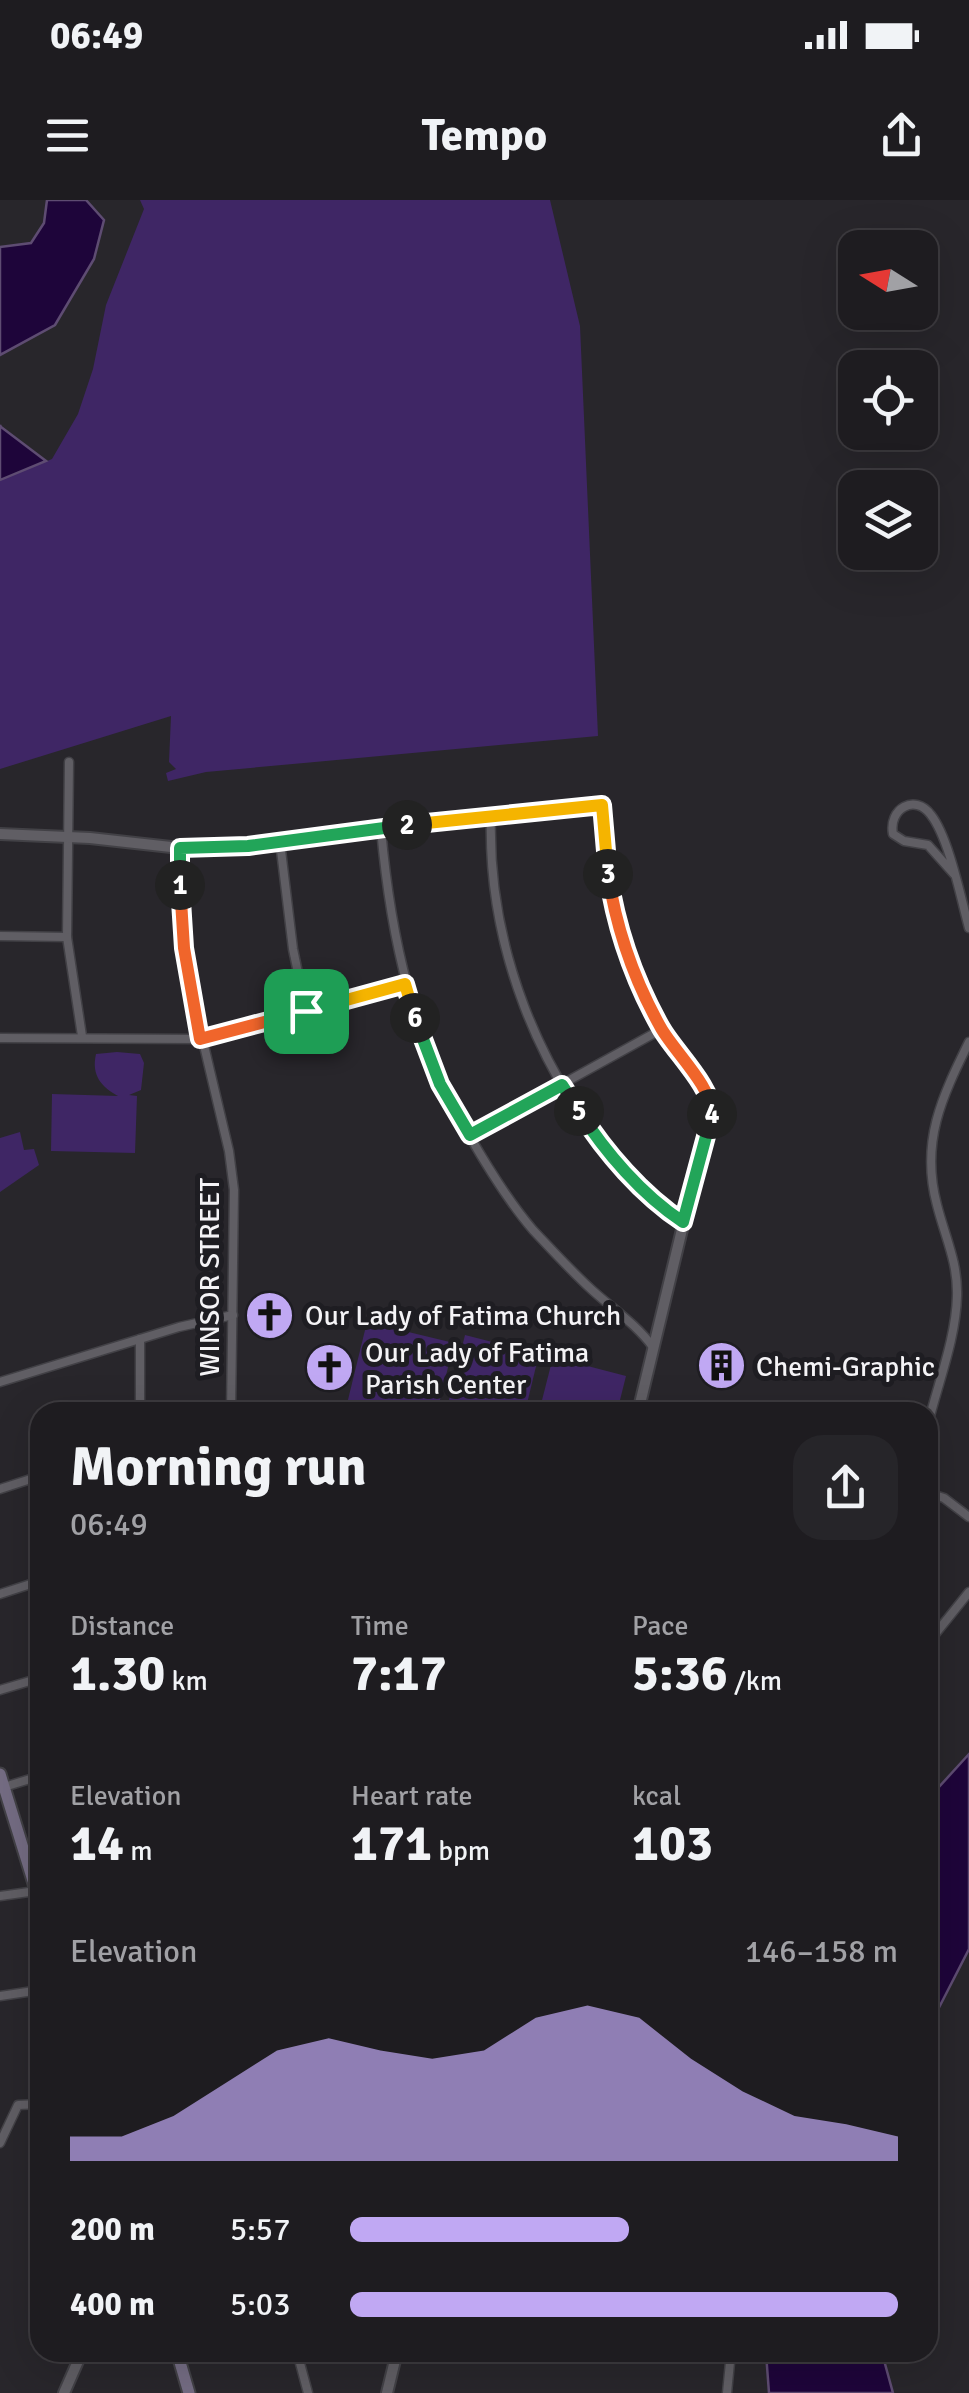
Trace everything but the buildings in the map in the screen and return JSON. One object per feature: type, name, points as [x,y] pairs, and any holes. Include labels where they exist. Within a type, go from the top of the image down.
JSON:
[{"type":"main road","points":[[2,1780],[30,1856]]},
{"type":"main road","points":[[180,2362],[190,2393]]},
{"type":"street","points":[[69,762],[67,938],[82,1036]]},
{"type":"street","points":[[954,874],[928,845],[904,842],[894,834],[892,826],[897,811],[915,804],[930,813],[954,874],[969,928]]},
{"type":"street","points":[[0,834],[180,848],[280,842],[602,805],[605,856],[615,914],[629,958],[662,1028],[712,1105],[640,1402]]},
{"type":"street","points":[[491,815],[490,850],[501,930],[526,1006],[562,1085],[614,1158],[664,1210],[683,1222]]},
{"type":"street","points":[[381,830],[389,901],[405,984],[435,1070],[490,1172],[530,1226],[571,1271],[640,1330],[654,1347]]},
{"type":"street","points":[[280,842],[306,1011]]},
{"type":"street","name":"WINSOR STREET","points":[[180,848],[181,921],[200,1039],[232,1171],[231,1402]]},
{"type":"street","points":[[0,936],[67,938]]},
{"type":"street","points":[[0,1038],[200,1039],[405,984]]},
{"type":"street","points":[[470,1135],[662,1028]]},
{"type":"street","points":[[934,1402],[957,1297],[954,1254],[936,1204],[932,1131],[942,1094],[969,1042]]},
{"type":"street","points":[[0,1382],[233,1315]]},
{"type":"street","points":[[140,1339],[140,1402]]},
{"type":"street","points":[[0,1488],[30,1479]]},
{"type":"street","points":[[938,1496],[969,1517]]},
{"type":"street","points":[[0,1594],[30,1584]]},
{"type":"street","points":[[938,1631],[969,1592]]},
{"type":"street","points":[[0,1690],[30,1681]]},
{"type":"street","points":[[2,1780],[30,1777]]},
{"type":"street","points":[[0,1896],[30,1897]]},
{"type":"street","points":[[0,1996],[30,1992]]},
{"type":"street","points":[[0,2143],[18,2105],[30,2104]]},
{"type":"street","points":[[64,2393],[78,2362]]},
{"type":"street","points":[[300,2362],[308,2393]]},
{"type":"street","points":[[387,2393],[395,2362]]},
{"type":"street","points":[[728,2393],[730,2362]]},
{"type":"shaded area","points":[[47,200],[86,200],[104,220],[94,259],[55,325],[0,355],[0,247],[31,243],[44,223]]},
{"type":"shaded area","points":[[140,200],[550,200],[580,326],[598,736],[206,772],[168,781],[166,773],[176,769],[169,762],[171,716],[0,769],[0,480],[52,459],[78,414],[93,369],[106,305],[144,209]]},
{"type":"shaded area","points":[[1,427],[46,461],[0,480]]},
{"type":"shaded area","points":[[96,1054],[140,1054],[144,1063],[141,1090],[129,1095],[137,1096],[135,1153],[51,1151],[52,1094],[118,1096],[99,1080],[95,1069]]},
{"type":"shaded area","points":[[20,1132],[24,1150],[34,1149],[39,1165],[0,1192],[0,1138]]},
{"type":"shaded area","points":[[367,1322],[454,1343],[439,1402],[347,1402]]},
{"type":"shaded area","points":[[465,1335],[539,1354],[527,1402],[448,1402]]},
{"type":"shaded area","points":[[553,1357],[626,1376],[620,1402],[542,1402]]},
{"type":"shaded area","points":[[969,1754],[969,1949],[938,2009],[938,1788]]},
{"type":"shaded area","points":[[767,2362],[884,2362],[893,2393],[769,2393]]},
{"type":"place","name":"Our Lady of Fatima Church","points":[[270,1315]]},
{"type":"place","name":"Chemi-Graphic","points":[[721,1366]]},
{"type":"place","name":"Our Lady of Fatima Parish Center","points":[[330,1368]]},
{"type":"route","points":[[602,805],[609,886],[629,958],[662,1028],[712,1105],[683,1222],[664,1210],[614,1158],[562,1085],[502,1114],[470,1135],[440,1084],[405,984],[306,1011],[200,1039],[181,921],[180,848],[248,846],[475,816],[602,805]]}]
